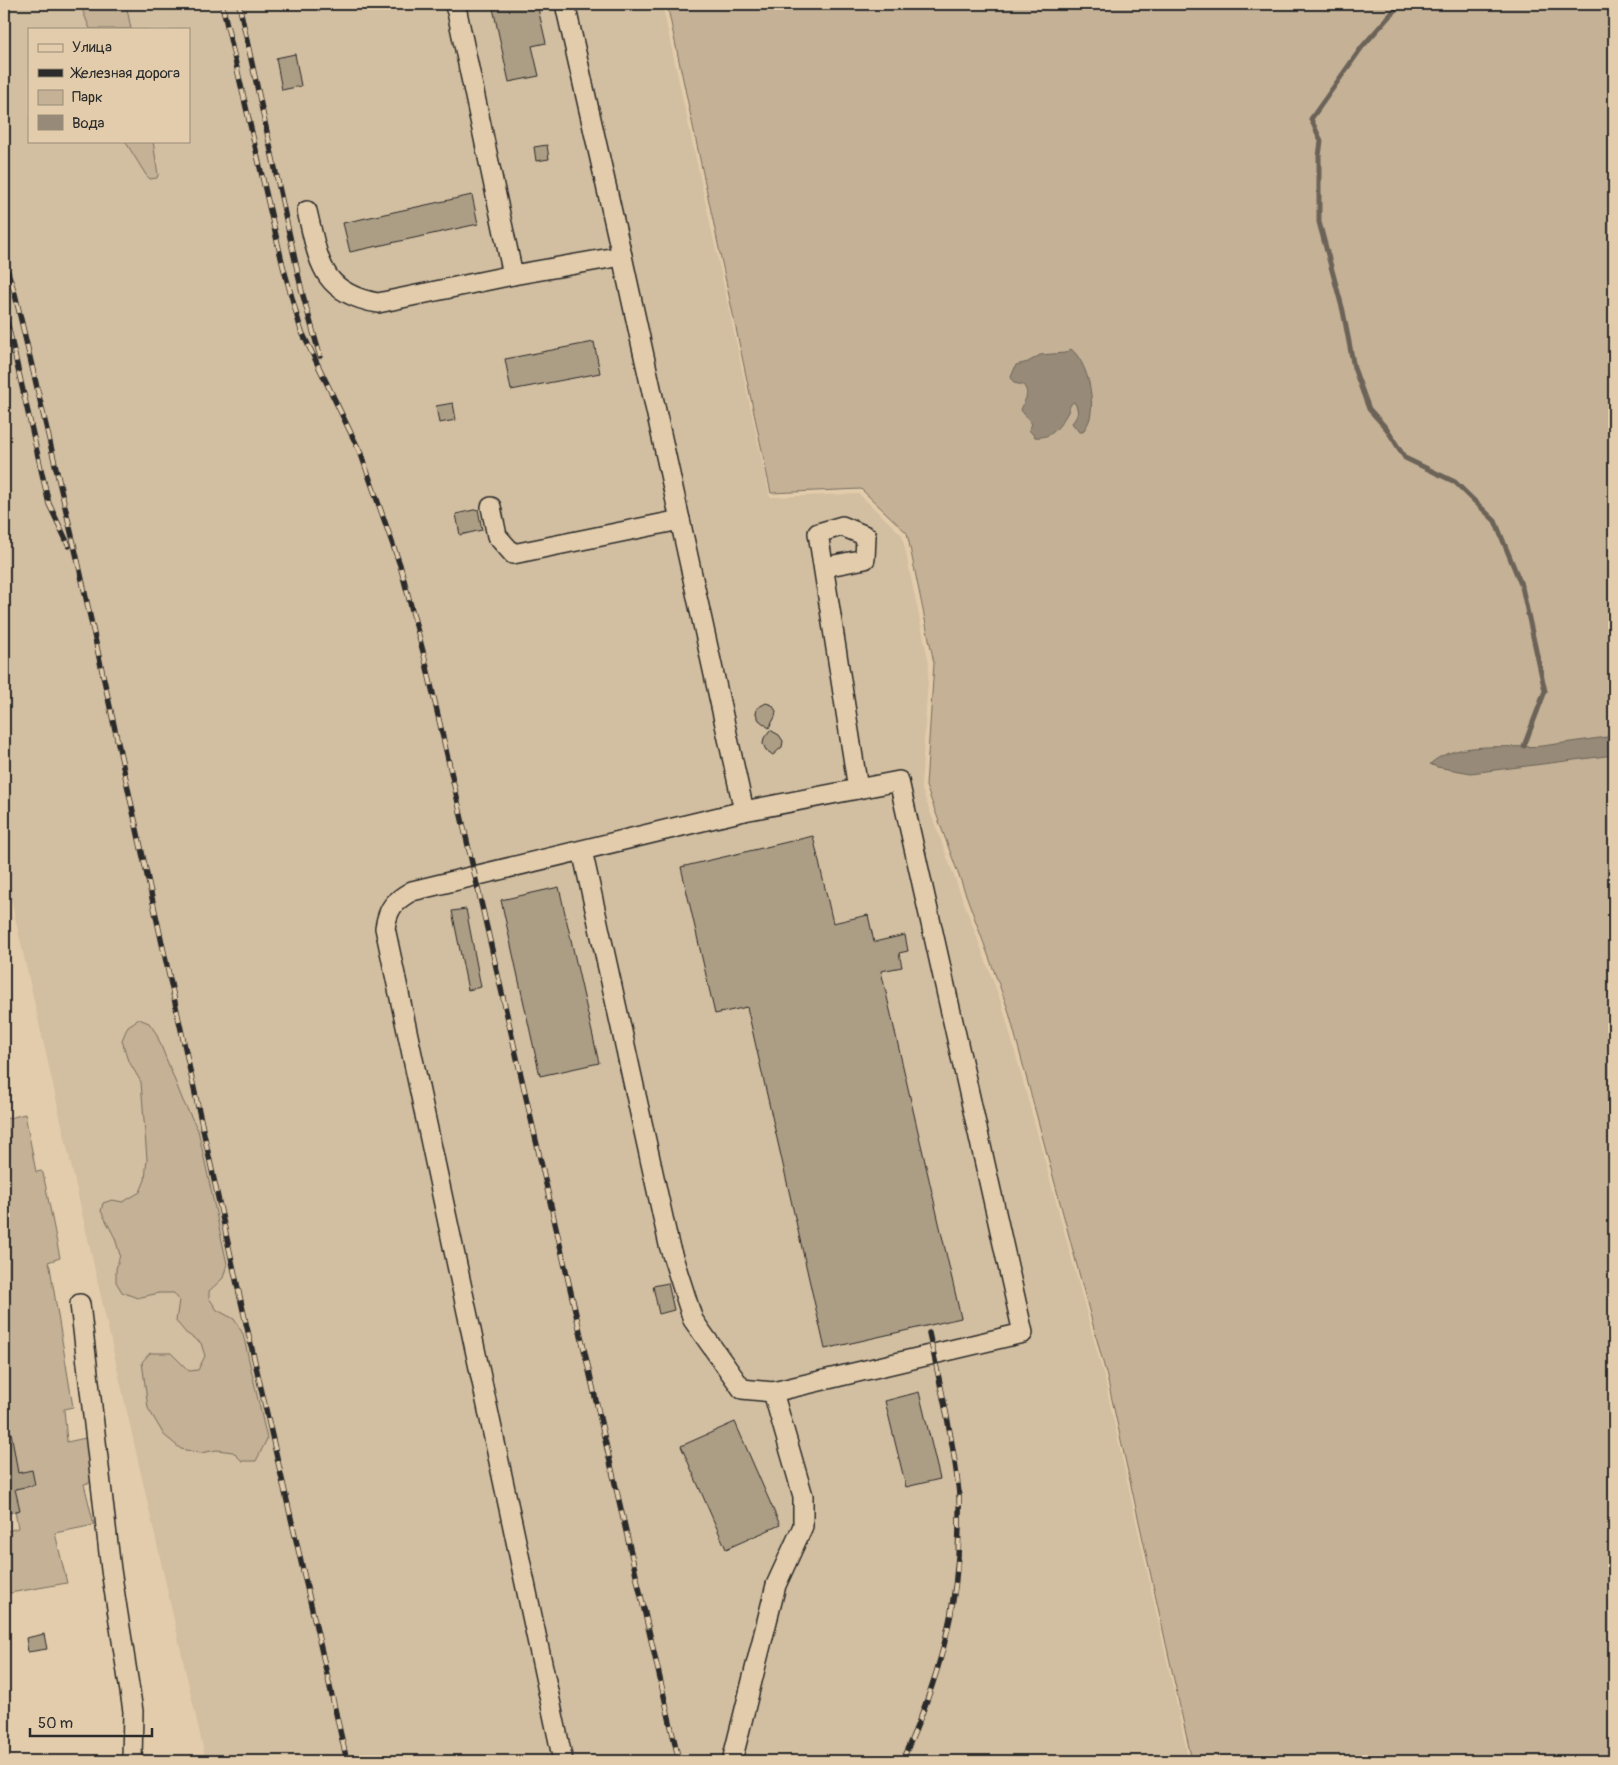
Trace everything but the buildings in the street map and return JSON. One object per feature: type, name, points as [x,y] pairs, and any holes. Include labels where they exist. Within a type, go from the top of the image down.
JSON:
[{"type":"street","points":[[454,4],[458,12],[513,275]]},
{"type":"street","points":[[565,4],[744,811]]},
{"type":"street","points":[[307,211],[320,264],[332,281],[341,289],[361,300],[378,303],[513,275],[622,256]]},
{"type":"street","points":[[491,507],[497,536],[514,554],[680,520]]},
{"type":"street","points":[[824,567],[858,789]]},
{"type":"street","points":[[563,1761],[386,928],[387,916],[392,906],[400,897],[412,891],[582,850],[744,811],[899,781],[1023,1333],[773,1392],[742,1389],[693,1320],[669,1245],[582,850]]},
{"type":"street","points":[[80,1304],[111,1570],[134,1711],[132,1761]]},
{"type":"street","points":[[732,1761],[776,1585],[803,1526],[803,1496],[773,1392]]},
{"type":"shaded area","points":[[4,4],[662,4],[770,497],[859,494],[902,535],[929,664],[921,787],[1002,1005],[1104,1377],[1189,1761],[206,1761],[4,868]]},
{"type":"green space","points":[[80,4],[126,4],[131,28],[90,28]]},
{"type":"green space","points":[[667,4],[1614,4],[1614,1761],[1192,1761],[1107,1377],[1008,1009],[926,786],[934,663],[907,533],[861,489],[771,493]]},
{"type":"green space","points":[[126,142],[153,142],[158,175],[157,178],[150,179]]},
{"type":"green space","points":[[139,1019],[149,1023],[156,1033],[183,1101],[198,1130],[227,1264],[223,1278],[209,1291],[209,1298],[217,1310],[234,1319],[243,1334],[267,1439],[256,1461],[242,1461],[233,1452],[217,1450],[200,1453],[181,1449],[164,1435],[148,1408],[142,1362],[150,1353],[171,1353],[189,1371],[198,1370],[205,1356],[201,1343],[186,1333],[176,1321],[179,1300],[174,1293],[159,1293],[137,1298],[122,1292],[116,1282],[116,1269],[120,1255],[115,1238],[101,1211],[103,1203],[112,1200],[123,1202],[140,1192],[145,1180],[147,1159],[141,1082],[127,1058],[122,1040],[128,1026]]},
{"type":"green space","points":[[25,1114],[36,1172],[41,1171],[43,1173],[60,1258],[48,1262],[73,1407],[64,1409],[67,1442],[90,1437],[97,1481],[84,1484],[94,1525],[55,1533],[67,1583],[4,1594],[4,1532],[18,1528],[10,1484],[4,1485],[4,1115],[5,1119]]},
{"type":"water","points":[[1071,349],[1081,362],[1088,381],[1091,400],[1089,422],[1083,432],[1079,432],[1072,423],[1078,412],[1074,402],[1070,405],[1059,427],[1051,434],[1035,437],[1029,430],[1032,424],[1021,410],[1026,397],[1025,388],[1023,385],[1014,383],[1011,377],[1016,365],[1028,362],[1040,355],[1065,353]]},
{"type":"water","points":[[1614,736],[1614,755],[1471,773],[1430,764],[1441,756],[1454,751],[1483,747],[1542,746]]},
{"type":"waterway","points":[[1400,4],[1362,47],[1311,119],[1321,141],[1319,156],[1319,222],[1343,311],[1354,368],[1369,409],[1386,428],[1405,458],[1455,482],[1495,521],[1522,587],[1545,691],[1524,746]]},
{"type":"railway","points":[[222,4],[283,266],[301,330],[361,454],[400,565],[425,659],[679,1761]]},
{"type":"railway","points":[[239,4],[302,292],[320,356]]},
{"type":"railway","points":[[4,260],[15,294],[79,566],[237,1284],[347,1761]]},
{"type":"railway","points":[[4,308],[49,504],[69,546]]},
{"type":"railway","points":[[902,1761],[926,1702],[944,1644],[956,1583],[958,1552],[959,1489],[929,1333]]}]
